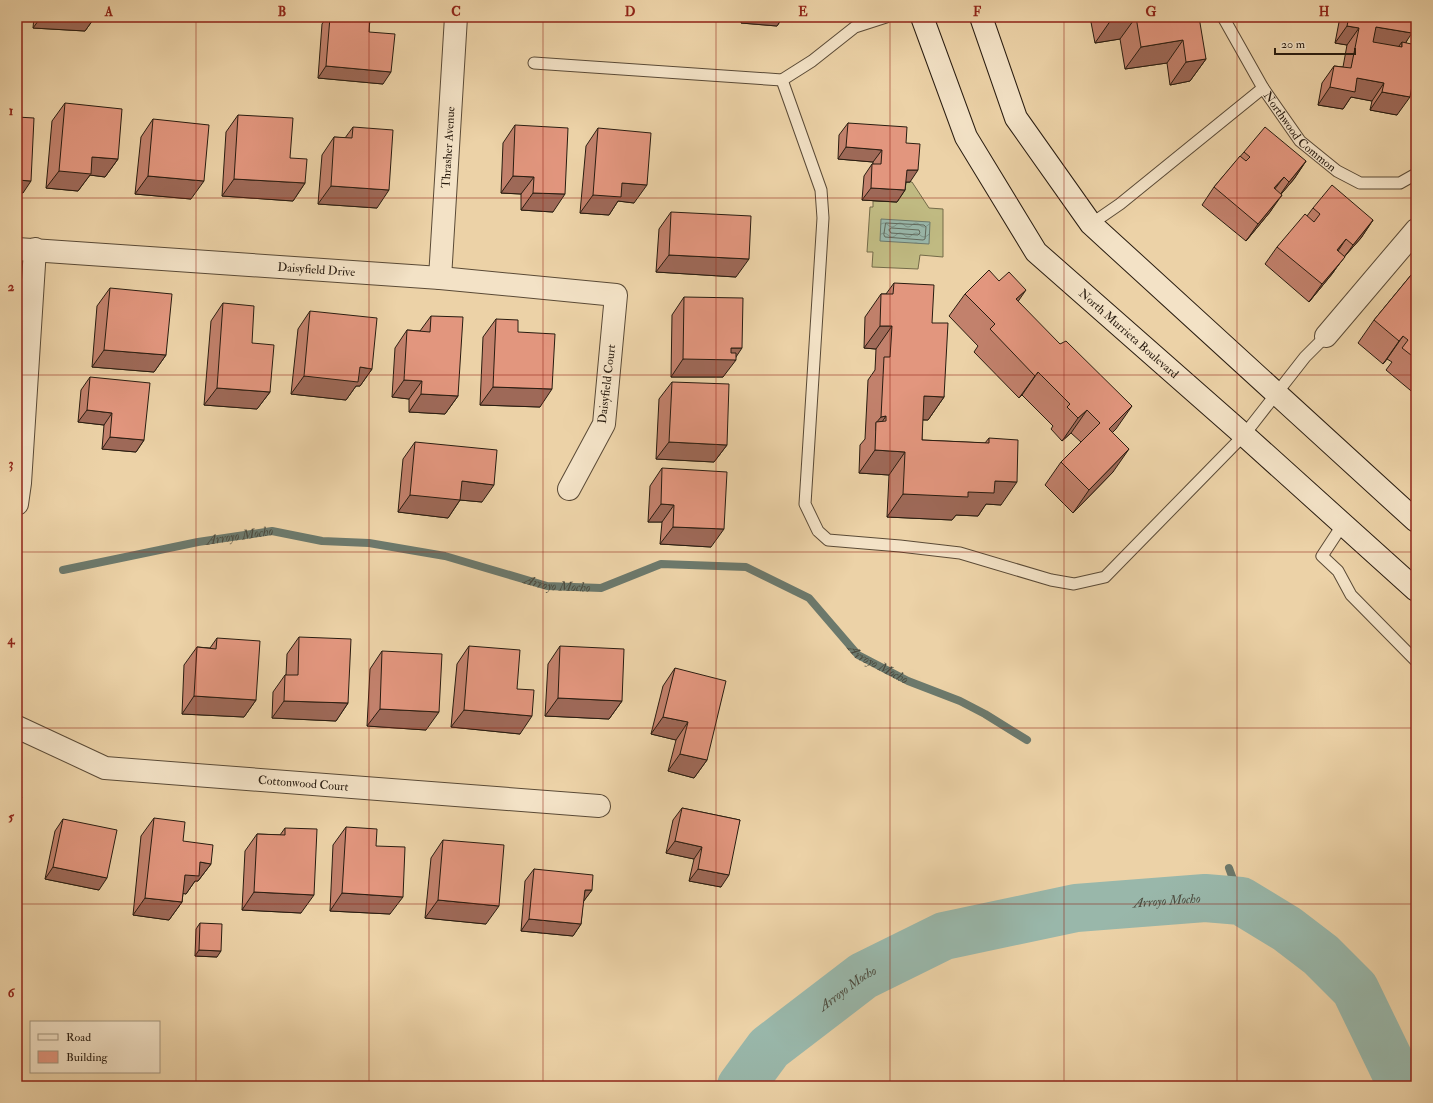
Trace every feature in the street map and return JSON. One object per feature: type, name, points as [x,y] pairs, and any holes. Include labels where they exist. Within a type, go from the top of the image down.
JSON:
[{"type":"street","name":"Thrasher Avenue","points":[[440,278],[456,17]]},
{"type":"street","name":"North Murrieta Boulevard","points":[[922,17],[966,137],[1036,252],[1244,435],[1416,590]]},
{"type":"street","points":[[980,17],[1016,118],[1091,224],[1416,521]]},
{"type":"street","points":[[1326,336],[1416,230]]},
{"type":"street","name":"Daisyfield Drive","points":[[26,249],[440,278],[616,295]]},
{"type":"street","points":[[17,504],[20,483],[26,249]]},
{"type":"street","name":"Daisyfield Court","points":[[569,489],[604,424],[616,295]]},
{"type":"street","name":"Cottonwood Court","points":[[17,727],[105,768],[599,806]]},
{"type":"lane","points":[[534,64],[782,80],[812,61],[855,27],[886,17]]},
{"type":"lane","name":"Northwood Common","points":[[1223,17],[1262,88],[1300,141],[1337,171],[1360,183],[1400,183],[1416,174]]},
{"type":"lane","points":[[782,80],[821,190],[823,218],[805,504],[818,531],[828,540],[960,553],[1051,580],[1074,584],[1105,577],[1244,435],[1305,357],[1326,336]]},
{"type":"lane","points":[[1091,224],[1120,204],[1262,88]]},
{"type":"lane","points":[[1343,524],[1322,556],[1338,571],[1351,595],[1416,661]]},
{"type":"shaded area","points":[[898,182],[912,182],[929,208],[943,209],[943,257],[920,255],[918,269],[872,267],[873,252],[867,252],[870,207],[873,207],[873,201],[897,202]]},
{"type":"water","points":[[881,219],[930,222],[929,244],[880,241]]},
{"type":"building","points":[[330,17],[370,17],[369,32],[395,34],[391,72],[326,66]]},
{"type":"building","points":[[1110,17],[1133,17],[1111,20]]},
{"type":"building","points":[[1136,17],[1180,17],[1180,20],[1199,17],[1206,59],[1186,62],[1183,40],[1141,47]]},
{"type":"building","points":[[1349,17],[1415,17],[1412,33],[1376,27],[1373,42],[1402,47],[1402,42],[1416,45],[1416,63],[1410,97],[1382,92],[1384,83],[1357,78],[1355,92],[1330,87],[1334,66],[1351,68],[1359,28],[1347,26]]},
{"type":"building","points":[[65,103],[122,109],[118,159],[92,157],[91,174],[59,171]]},
{"type":"building","points":[[238,115],[293,118],[290,158],[307,159],[305,183],[234,179]]},
{"type":"building","points":[[17,117],[34,118],[31,181],[17,180]]},
{"type":"building","points":[[153,119],[209,125],[204,181],[148,176]]},
{"type":"building","points":[[848,123],[907,127],[906,143],[920,144],[918,170],[907,170],[905,190],[871,188],[872,164],[881,164],[882,150],[846,147]]},
{"type":"building","points":[[515,125],[568,128],[565,194],[533,193],[534,177],[513,176]]},
{"type":"building","points":[[353,127],[393,130],[389,190],[331,186],[334,137],[352,138]]},
{"type":"building","points":[[1265,127],[1306,161],[1289,182],[1284,177],[1274,188],[1282,195],[1258,224],[1214,187],[1240,156],[1246,161],[1250,157],[1244,152]]},
{"type":"building","points":[[598,128],[651,133],[647,185],[622,183],[621,197],[593,195]]},
{"type":"building","points":[[1332,185],[1373,220],[1353,245],[1346,239],[1337,250],[1345,257],[1322,284],[1277,247],[1305,214],[1314,222],[1320,214],[1313,208]]},
{"type":"building","points":[[671,212],[751,216],[749,259],[669,255]]},
{"type":"building","points":[[1416,269],[1416,359],[1402,348],[1408,340],[1403,336],[1399,341],[1374,320]]},
{"type":"building","points":[[989,270],[999,281],[1009,272],[1026,290],[1016,299],[1060,344],[1066,341],[1132,406],[1109,429],[1129,449],[1089,490],[1061,462],[1100,423],[1087,410],[1078,418],[1067,407],[1070,404],[1038,372],[1035,376],[990,329],[995,324],[965,294]]},
{"type":"building","points":[[894,283],[934,285],[932,323],[948,323],[944,397],[924,396],[922,440],[989,443],[989,438],[1018,440],[1017,482],[995,481],[994,493],[968,492],[968,497],[903,494],[905,452],[875,450],[876,422],[886,421],[886,416],[881,417],[884,357],[890,357],[892,326],[880,326],[881,294],[893,294]]},
{"type":"building","points":[[110,288],[172,294],[166,355],[104,350]]},
{"type":"building","points":[[684,297],[743,298],[742,348],[731,348],[731,353],[736,353],[736,360],[683,359]]},
{"type":"building","points":[[223,303],[254,306],[252,343],[274,345],[270,392],[217,388]]},
{"type":"building","points":[[310,311],[377,318],[372,369],[360,367],[358,382],[304,376]]},
{"type":"building","points":[[431,316],[463,317],[458,396],[421,394],[422,381],[404,380],[407,330],[430,332]]},
{"type":"building","points":[[496,319],[518,320],[518,332],[555,334],[552,389],[493,387]]},
{"type":"building","points":[[90,377],[150,383],[144,440],[110,437],[112,413],[87,410]]},
{"type":"building","points":[[672,382],[729,384],[727,445],[669,442]]},
{"type":"building","points":[[415,442],[497,450],[494,485],[462,481],[460,500],[410,495]]},
{"type":"building","points":[[662,468],[727,472],[724,529],[673,527],[674,505],[661,504]]},
{"type":"building","points":[[299,637],[351,639],[348,703],[284,701],[285,675],[298,675]]},
{"type":"building","points":[[217,638],[260,641],[256,700],[194,696],[197,647],[216,649]]},
{"type":"building","points":[[469,646],[520,650],[517,689],[534,690],[532,716],[464,710]]},
{"type":"building","points":[[560,646],[624,649],[622,701],[558,698]]},
{"type":"building","points":[[382,651],[442,654],[439,712],[380,709]]},
{"type":"building","points":[[675,668],[726,681],[707,760],[680,754],[688,722],[663,717]]},
{"type":"building","points":[[17,793],[22,797],[17,804]]},
{"type":"building","points":[[682,808],[740,820],[729,875],[698,869],[702,847],[675,841]]},
{"type":"building","points":[[154,818],[185,822],[183,841],[213,845],[211,864],[200,862],[199,876],[185,875],[182,902],[145,898]]},
{"type":"building","points":[[63,819],[117,830],[107,878],[53,867]]},
{"type":"building","points":[[346,827],[377,829],[376,846],[405,847],[403,897],[342,893]]},
{"type":"building","points":[[285,828],[317,829],[314,895],[254,892],[257,834],[285,835]]},
{"type":"building","points":[[443,840],[504,845],[499,906],[438,900]]},
{"type":"building","points":[[534,869],[593,875],[592,890],[585,890],[581,924],[529,919]]},
{"type":"building","points":[[200,923],[222,924],[221,951],[199,950]]},
{"type":"waterway","name":"Arroyo Mocho","points":[[63,570],[198,542],[272,531],[322,541],[369,543],[445,556],[547,586],[601,588],[661,564],[746,567],[809,598],[858,655],[908,681],[960,701],[985,714],[1027,740]]},
{"type":"waterway","name":"Arroyo Mocho","points":[[1229,868],[1241,901]]},
{"type":"waterway","name":"Arroyo Mocho","points":[[741,1086],[769,1048],[863,976],[944,936],[1076,908],[1205,898],[1241,901],[1287,929],[1321,955],[1355,989],[1402,1086]]}]
